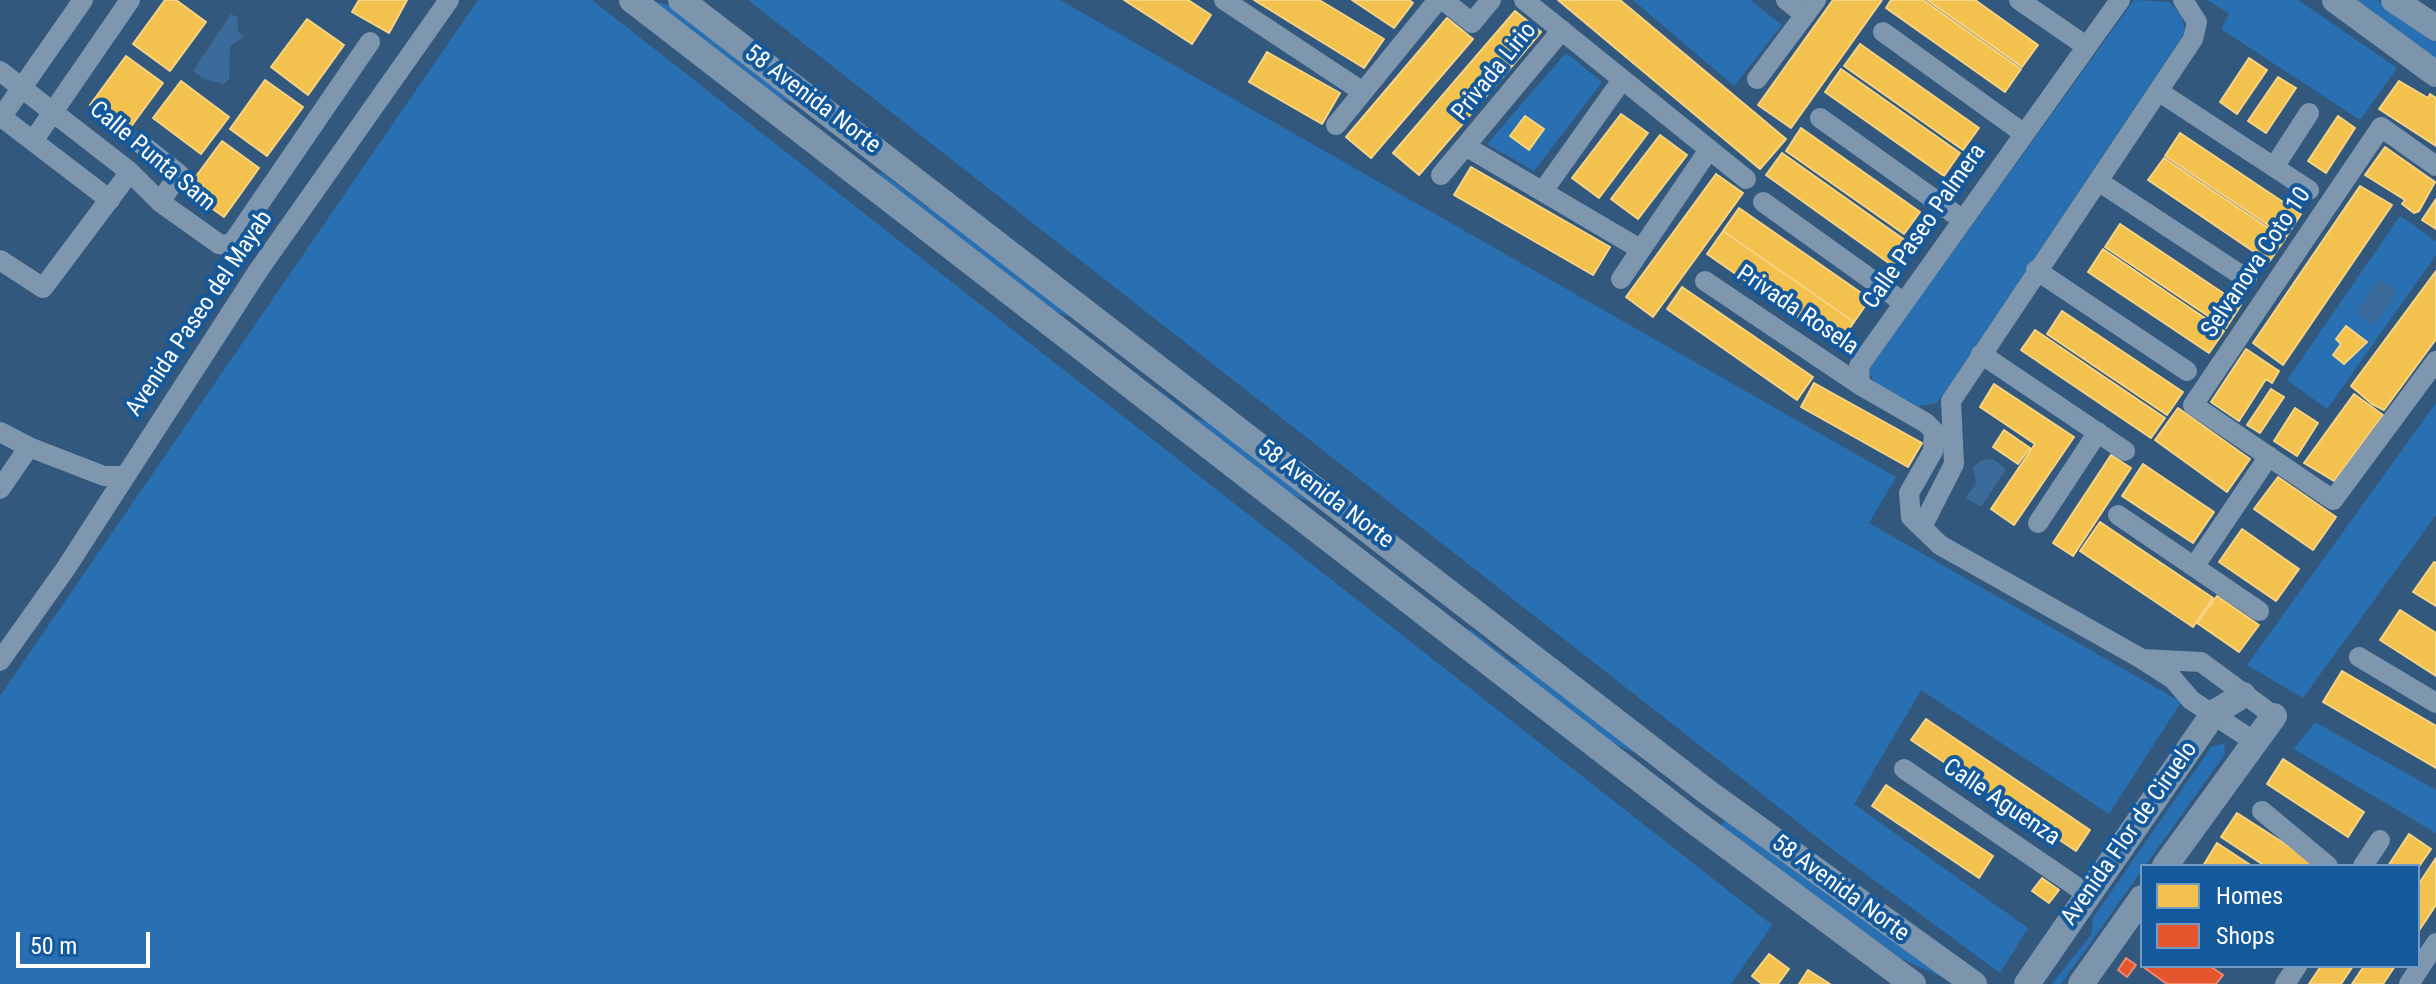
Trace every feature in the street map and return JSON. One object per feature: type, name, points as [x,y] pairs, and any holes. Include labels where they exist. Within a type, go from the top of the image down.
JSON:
[{"type":"main road","name":"58 Avenida Norte","points":[[632,0],[1400,596],[1913,984]]},
{"type":"main road","name":"58 Avenida Norte","points":[[681,0],[1420,567],[1710,794],[1974,984]]},
{"type":"main road","points":[[2335,0],[2436,74]]},
{"type":"main road","points":[[2394,0],[2436,28]]},
{"type":"main road","points":[[850,171],[871,146]]},
{"type":"main road","points":[[1125,384],[1146,357]]},
{"type":"main road","points":[[1400,596],[1420,567]]},
{"type":"main road","name":"Avenida Flor de Ciruelo","points":[[2027,984],[2078,888],[2214,713],[2243,695]]},
{"type":"main road","name":"Avenida Flor de Ciruelo","points":[[2166,864],[2274,716]]},
{"type":"main road","points":[[1691,819],[1710,794]]},
{"type":"main road","name":"Avenida Flor de Ciruelo","points":[[2081,984],[2140,901]]},
{"type":"street","points":[[83,0],[0,118],[110,200]]},
{"type":"street","points":[[33,141],[130,0]]},
{"type":"street","name":"Avenida Paseo del Mayab","points":[[0,661],[66,568],[258,271],[449,0]]},
{"type":"street","points":[[1224,0],[1363,92]]},
{"type":"street","points":[[1336,125],[1441,0],[1472,23],[1489,3]]},
{"type":"street","name":"Privada Lirio","points":[[1524,0],[1746,179]]},
{"type":"street","points":[[1757,79],[1810,7],[1786,0]]},
{"type":"street","points":[[2019,0],[2086,46]]},
{"type":"street","name":"Calle Paseo Palmera","points":[[1860,385],[1859,366],[2120,0]]},
{"type":"street","points":[[1922,527],[1954,464],[1951,401],[2193,39],[2197,22],[2183,0]]},
{"type":"street","name":"Privada Lirio","points":[[1441,175],[1562,30]]},
{"type":"street","points":[[1883,32],[2023,133]]},
{"type":"street","name":"Calle Punta Sam","points":[[0,71],[130,172],[160,202],[219,244],[233,242],[370,42]]},
{"type":"street","points":[[1543,191],[1622,80]]},
{"type":"street","points":[[2158,91],[2309,190]]},
{"type":"street","points":[[2274,167],[2309,113]]},
{"type":"street","points":[[1820,118],[1963,220]]},
{"type":"street","name":"Selvanova Coto 10","points":[[2435,162],[2381,127],[2193,405],[2333,500],[2436,361]]},
{"type":"street","points":[[140,143],[179,174],[160,202]]},
{"type":"street","name":"Privada Lirio","points":[[1467,147],[1640,249]]},
{"type":"street","points":[[1621,279],[1708,151]]},
{"type":"street","points":[[0,260],[43,288],[130,172]]},
{"type":"street","points":[[2098,181],[2247,279]]},
{"type":"street","points":[[1763,202],[1904,303]]},
{"type":"street","points":[[2036,270],[2187,371]]},
{"type":"street","name":"Privada Rosela","points":[[1705,281],[1860,385]]},
{"type":"street","points":[[1981,354],[2125,451]]},
{"type":"street","points":[[1860,385],[1934,431],[1933,451],[1909,493],[1911,517],[1940,545],[2142,659],[2173,679],[2191,700],[2255,742]]},
{"type":"street","points":[[0,432],[29,447],[104,476],[123,476]]},
{"type":"street","points":[[2038,523],[2098,432]]},
{"type":"street","points":[[0,489],[29,447]]},
{"type":"street","points":[[2194,567],[2269,456]]},
{"type":"street","points":[[2118,515],[2259,611]]},
{"type":"street","points":[[2359,657],[2436,703]]},
{"type":"street","points":[[2142,659],[2201,662],[2274,716]]},
{"type":"street","name":"Calle Aguenza","points":[[1904,769],[2078,888]]},
{"type":"street","points":[[2262,811],[2326,864]]},
{"type":"street","points":[[2364,864],[2380,840]]},
{"type":"street","points":[[2420,967],[2436,943]]},
{"type":"shaded area","points":[[478,0],[592,0],[1772,925],[1731,984],[0,984],[0,696]]},
{"type":"shaded area","points":[[652,0],[683,10],[798,104],[776,97]]},
{"type":"shaded area","points":[[748,0],[1060,0],[1896,477],[1869,523],[2181,702],[2109,814],[1921,690],[1854,804],[2028,928],[2000,973],[1832,849]]},
{"type":"shaded area","points":[[1633,0],[1750,0],[1782,25],[1734,86]]},
{"type":"shaded area","points":[[2134,0],[2169,2],[2182,15],[2185,32],[1937,403],[1918,406],[1874,382],[1868,370]]},
{"type":"shaded area","points":[[2208,0],[2298,0],[2397,68],[2360,120],[2221,29],[2229,14]]},
{"type":"shaded area","points":[[2352,0],[2377,0],[2436,41],[2436,58]]},
{"type":"shaded area","points":[[231,14],[237,17],[238,31],[244,37],[230,46],[229,79],[224,84],[204,79],[193,71]]},
{"type":"shaded area","points":[[1566,53],[1602,82],[1534,171],[1487,144]]},
{"type":"shaded area","points":[[881,172],[927,207],[947,214],[1074,318],[1053,311],[878,176]]},
{"type":"shaded area","points":[[2400,216],[2436,241],[2436,255],[2327,409],[2287,380]]},
{"type":"shaded area","points":[[2379,279],[2398,292],[2375,325],[2356,312]]},
{"type":"shaded area","points":[[1156,388],[1196,418],[1218,426],[1312,502],[1291,495],[1154,390]]},
{"type":"shaded area","points":[[2436,403],[2436,515],[2303,698],[2247,665]]},
{"type":"shaded area","points":[[1993,459],[2006,469],[1981,507],[1966,498],[1976,482],[1973,468],[1981,460]]},
{"type":"shaded area","points":[[1470,629],[1513,663],[1531,668],[1642,756],[1613,743],[1467,632]]},
{"type":"shaded area","points":[[2315,722],[2436,790],[2436,833],[2294,749]]},
{"type":"shaded area","points":[[2224,744],[2225,754],[2147,864],[2140,864],[2140,873],[2061,984],[2052,984],[2091,935],[2093,918],[2212,746]]},
{"type":"shaded area","points":[[1725,820],[1957,984],[1902,959],[1720,827]]},
{"type":"building: Homes","points":[[165,0],[176,0],[206,22],[170,71],[133,44]]},
{"type":"building: Homes","points":[[359,0],[407,0],[389,33],[352,12]]},
{"type":"building: Homes","points":[[1124,0],[1188,0],[1211,15],[1192,44]]},
{"type":"building: Homes","points":[[1254,0],[1319,0],[1384,39],[1364,68]]},
{"type":"building: Homes","points":[[1352,0],[1409,0],[1413,3],[1394,28]]},
{"type":"building: Homes","points":[[1558,0],[1620,0],[1786,139],[1760,169]]},
{"type":"building: Homes","points":[[1833,0],[1882,0],[1791,128],[1758,105]]},
{"type":"building: Homes","points":[[1891,0],[1923,0],[2021,69],[2005,92],[1886,8]]},
{"type":"building: Homes","points":[[1927,0],[1975,0],[2038,45],[2022,67]]},
{"type":"building: Homes","points":[[1515,11],[1541,32],[1419,175],[1393,153]]},
{"type":"building: Homes","points":[[1447,18],[1473,39],[1371,158],[1346,137]]},
{"type":"building: Homes","points":[[307,19],[344,45],[308,95],[271,67]]},
{"type":"building: Homes","points":[[1860,44],[1979,128],[1963,150],[1844,66]]},
{"type":"building: Homes","points":[[1267,52],[1340,93],[1322,124],[1249,82]]},
{"type":"building: Homes","points":[[126,56],[163,83],[127,132],[90,105]]},
{"type":"building: Homes","points":[[2249,58],[2267,70],[2237,114],[2220,102]]},
{"type":"building: Homes","points":[[1841,69],[1960,153],[1944,176],[1825,92]]},
{"type":"building: Homes","points":[[2278,77],[2296,88],[2266,133],[2248,121]]},
{"type":"building: Homes","points":[[265,80],[303,107],[267,156],[230,129]]},
{"type":"building: Homes","points":[[181,81],[229,117],[201,154],[153,118]]},
{"type":"building: Homes","points":[[2399,81],[2428,98],[2430,94],[2436,98],[2436,146],[2379,109]]},
{"type":"building: Homes","points":[[1621,114],[1648,133],[1599,198],[1572,178]]},
{"type":"building: Homes","points":[[1525,116],[1544,129],[1529,150],[1510,136]]},
{"type":"building: Homes","points":[[2338,116],[2355,128],[2326,173],[2308,161]]},
{"type":"building: Homes","points":[[1801,128],[1920,212],[1904,234],[1786,151]]},
{"type":"building: Homes","points":[[2180,133],[2301,214],[2286,237],[2165,156]]},
{"type":"building: Homes","points":[[1660,135],[1687,155],[1638,219],[1611,199]]},
{"type":"building: Homes","points":[[222,141],[259,168],[224,217],[186,190]]},
{"type":"building: Homes","points":[[2385,147],[2435,182],[2419,211],[2414,213],[2402,204],[2405,200],[2365,175]]},
{"type":"building: Homes","points":[[1782,153],[1909,243],[1893,266],[1766,175]]},
{"type":"building: Homes","points":[[2164,158],[2285,239],[2269,262],[2148,180]]},
{"type":"building: Homes","points":[[1471,167],[1610,247],[1593,275],[1454,195]]},
{"type":"building: Homes","points":[[1716,174],[1743,193],[1653,317],[1626,297]]},
{"type":"building: Homes","points":[[2360,186],[2392,205],[2283,365],[2253,343]]},
{"type":"building: Homes","points":[[2436,199],[2436,229],[2422,220]]},
{"type":"building: Homes","points":[[1739,208],[1870,299],[1854,322],[1723,231]]},
{"type":"building: Homes","points":[[2120,224],[2241,305],[2226,328],[2105,247]]},
{"type":"building: Homes","points":[[1723,231],[1854,322],[1838,345],[1707,254]]},
{"type":"building: Homes","points":[[2103,249],[2224,331],[2209,353],[2088,272]]},
{"type":"building: Homes","points":[[2436,271],[2436,339],[2384,410],[2351,386]]},
{"type":"building: Homes","points":[[1682,287],[1813,377],[1797,400],[1667,309]]},
{"type":"building: Homes","points":[[2062,311],[2183,392],[2167,415],[2047,334]]},
{"type":"building: Homes","points":[[2346,326],[2367,342],[2344,364],[2333,355],[2341,344],[2336,339]]},
{"type":"building: Homes","points":[[2035,330],[2165,418],[2151,438],[2021,350]]},
{"type":"building: Homes","points":[[2246,349],[2279,371],[2272,383],[2266,379],[2239,421],[2211,402]]},
{"type":"building: Homes","points":[[1814,383],[1922,443],[1908,467],[1801,407]]},
{"type":"building: Homes","points":[[1994,384],[2074,437],[2014,525],[1991,509],[2035,444],[1980,407]]},
{"type":"building: Homes","points":[[2271,389],[2284,397],[2260,433],[2247,425]]},
{"type":"building: Homes","points":[[2354,394],[2383,415],[2334,481],[2304,463]]},
{"type":"building: Homes","points":[[2178,408],[2250,459],[2227,492],[2155,440]]},
{"type":"building: Homes","points":[[2295,408],[2318,423],[2297,456],[2274,441]]},
{"type":"building: Homes","points":[[2004,430],[2030,448],[2018,464],[1993,447]]},
{"type":"building: Homes","points":[[2111,455],[2131,468],[2073,556],[2053,543]]},
{"type":"building: Homes","points":[[2143,464],[2214,512],[2193,543],[2122,496]]},
{"type":"building: Homes","points":[[2278,477],[2336,517],[2313,550],[2254,509]]},
{"type":"building: Homes","points":[[2100,522],[2213,598],[2193,627],[2080,551]]},
{"type":"building: Homes","points":[[2242,529],[2299,569],[2276,601],[2219,562]]},
{"type":"building: Homes","points":[[2436,563],[2436,606],[2413,592]]},
{"type":"building: Homes","points":[[2217,596],[2259,625],[2239,652],[2197,623]]},
{"type":"building: Homes","points":[[2400,610],[2436,633],[2436,676],[2380,640]]},
{"type":"building: Homes","points":[[2342,671],[2436,726],[2436,768],[2323,702]]},
{"type":"building: Homes","points":[[1926,719],[2090,830],[2076,851],[1911,740]]},
{"type":"building: Homes","points":[[2283,759],[2364,812],[2348,837],[2267,784]]},
{"type":"building: Homes","points":[[1886,785],[1993,856],[1979,878],[1872,806]]},
{"type":"building: Homes","points":[[2237,813],[2316,864],[2262,864],[2221,837]]},
{"type":"building: Homes","points":[[2409,834],[2431,849],[2420,865],[2389,864]]},
{"type":"building: Homes","points":[[2217,843],[2249,864],[2204,864]]},
{"type":"building: Homes","points":[[2436,858],[2436,905],[2420,929],[2420,882]]},
{"type":"building: Homes","points":[[2042,878],[2059,890],[2049,903],[2032,891]]},
{"type":"building: Homes","points":[[1769,954],[1789,969],[1778,984],[1762,984],[1752,976]]},
{"type":"building: Homes","points":[[2320,968],[2352,968],[2341,984],[2309,984]]},
{"type":"building: Homes","points":[[2363,968],[2394,968],[2383,984],[2352,984]]},
{"type":"building: Homes","points":[[1808,970],[1830,984],[1799,984]]},
{"type":"building: Shops","points":[[2126,958],[2136,965],[2127,977],[2118,970]]},
{"type":"building: Shops","points":[[2145,968],[2213,968],[2223,975],[2216,984],[2167,984]]}]
